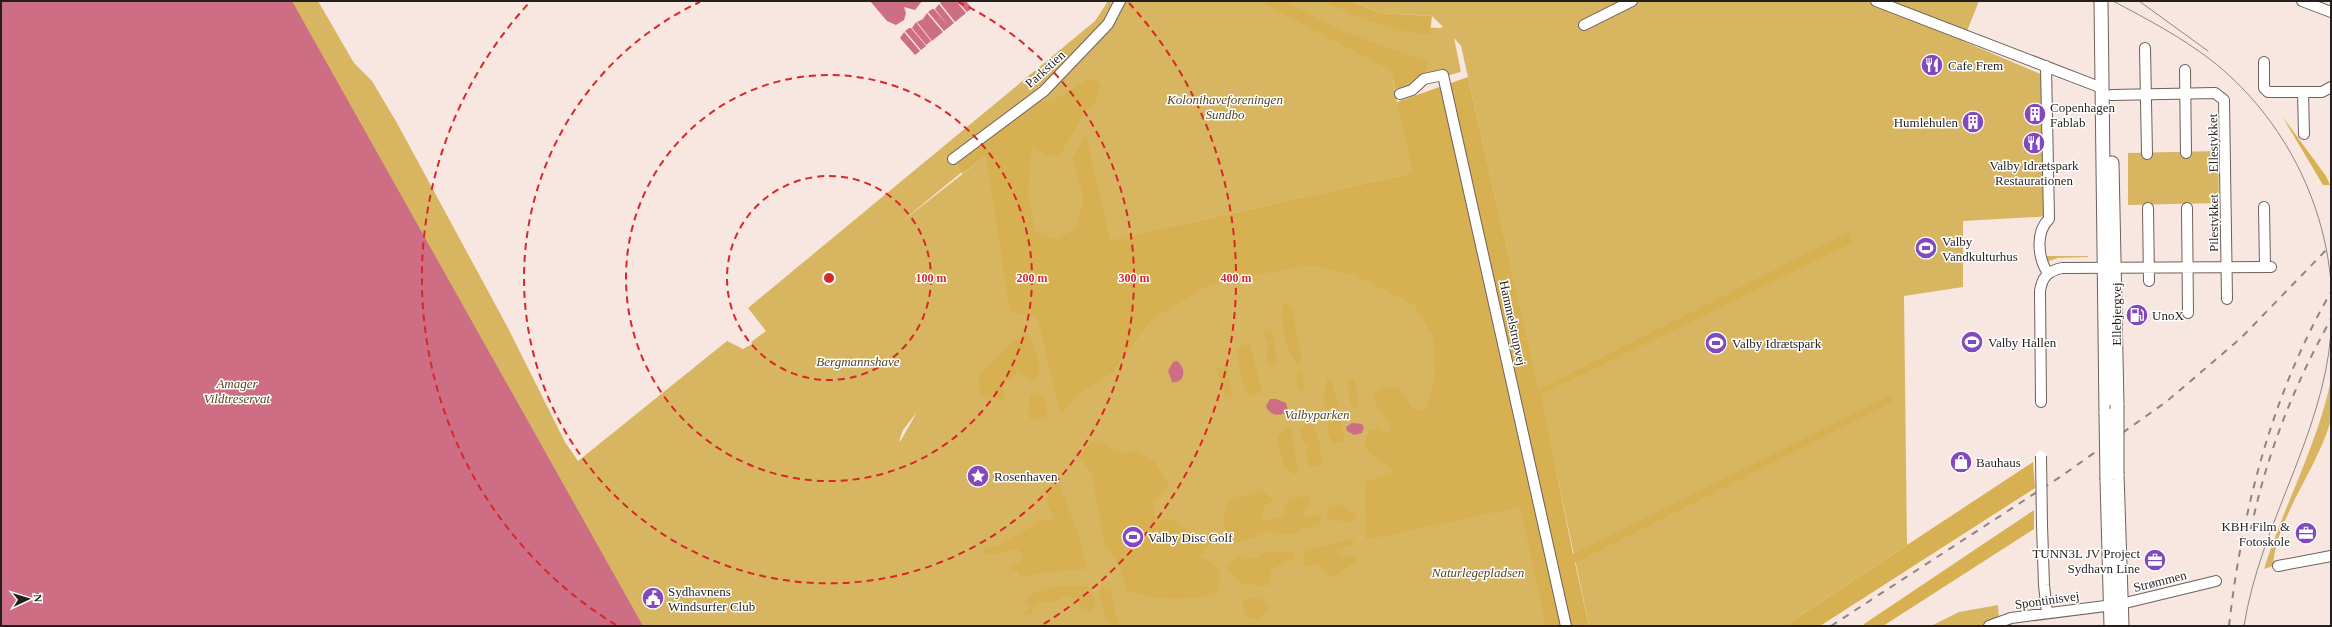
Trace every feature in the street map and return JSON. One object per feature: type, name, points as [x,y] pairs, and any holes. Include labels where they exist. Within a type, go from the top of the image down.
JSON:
[{"type":"main road","name":"Ellebjergvej","points":[[2101,1],[2107,92],[2110,268],[2117,406],[2112,477]]},
{"type":"main road","name":"Ellebjergvej","points":[[2107,92],[2110,1]]},
{"type":"main road","name":"Ellebjergvej","points":[[2110,268],[2106,414],[2112,477],[2116,605],[2122,626]]},
{"type":"main road","name":"Ellebjergvej","points":[[2111,626],[2116,605]]},
{"type":"street","name":"Parkstien","points":[[953,158],[1044,91],[1108,24],[1120,1]]},
{"type":"street","points":[[1584,25],[1632,1]]},
{"type":"street","points":[[1876,1],[2046,66],[2107,92]]},
{"type":"street","points":[[2302,1],[2331,12]]},
{"type":"street","points":[[2145,48],[2147,154]]},
{"type":"street","points":[[2264,62],[2264,88],[2268,92],[2322,92],[2331,87]]},
{"type":"street","points":[[2041,402],[2040,291],[2043,278],[2048,273],[2041,264],[2039,248],[2044,223],[2049,218],[2046,66]]},
{"type":"street","name":"Ellestykket","points":[[2185,70],[2186,153]]},
{"type":"street","name":"Hammelstrupvej","points":[[1400,94],[1412,90],[1424,79],[1443,75],[1566,626]]},
{"type":"street","name":"Ellestykket","points":[[2107,92],[2146,94],[2215,93],[2224,100],[2226,179]]},
{"type":"street","points":[[2303,92],[2304,134]]},
{"type":"street","name":"Pilestykket","points":[[2226,179],[2227,299]]},
{"type":"street","name":"Pilestykket","points":[[2048,273],[2062,268],[2268,267],[2264,207]]},
{"type":"street","points":[[2148,208],[2149,281]]},
{"type":"street","name":"Pilestykket","points":[[2186,208],[2188,313]]},
{"type":"street","points":[[2041,456],[2044,585],[2047,613]]},
{"type":"street","points":[[2278,566],[2331,556]]},
{"type":"street","name":"Strømmen","points":[[2116,605],[2216,581]]},
{"type":"street","name":"Spontinisvej","points":[[1989,626],[2011,618],[2116,605]]},
{"type":"green space","points":[[1,1],[318,1],[354,63],[372,81],[397,123],[508,328],[565,442],[578,461],[727,341],[743,349],[752,344],[751,342],[766,331],[748,308],[1095,21],[1108,1],[1340,1],[1417,27],[1440,28],[1443,27],[1432,16],[1381,13],[1351,1],[1979,1],[1963,41],[2050,78],[2053,216],[1963,221],[1963,287],[1904,296],[1907,545],[1784,626],[1589,626],[1540,395],[1461,46],[1454,38],[1461,72],[1399,88],[1393,78],[1397,102],[1581,626],[1,626]],"holes":[[[979,158],[983,158],[900,223]],[[1409,174],[1409,175],[1110,240]],[[917,412],[899,442],[903,430]]]},
{"type":"green space","points":[[2218,151],[2219,203],[2128,205],[2128,153]]},
{"type":"green space","points":[[2043,256],[2088,257],[2058,258],[2046,262]]},
{"type":"green space","points":[[2331,380],[2331,418],[2324,441],[2289,511],[2276,547],[2273,566],[2264,569],[2309,452],[2325,404]]},
{"type":"green space","points":[[1998,605],[1999,618],[1984,626],[1931,626],[1959,612]]},
{"type":"shaded area","name":"Amager Vildtreservat","points":[[1,1],[292,1],[643,626],[1,626]]},
{"type":"shaded area","points":[[870,1],[922,1],[915,10],[904,7],[906,13],[904,20],[896,25],[887,21]]},
{"type":"shaded area","points":[[942,1],[956,1],[966,13],[955,22],[940,3]]},
{"type":"shaded area","points":[[957,1],[966,1],[972,8],[967,12]]},
{"type":"shaded area","points":[[1262,1],[1285,1],[1342,31],[1429,62],[1424,73],[1395,90],[1392,71],[1273,9]]},
{"type":"shaded area","points":[[1324,1],[1351,1],[1381,13],[1432,16],[1430,34],[1403,31],[1376,23],[1349,13]]},
{"type":"shaded area","points":[[939,4],[954,23],[949,27],[935,9]]},
{"type":"shaded area","points":[[934,9],[949,27],[944,31],[928,12]]},
{"type":"shaded area","points":[[927,13],[943,32],[932,41],[917,22],[923,19]]},
{"type":"shaded area","points":[[916,22],[931,41],[926,45],[912,28]]},
{"type":"shaded area","points":[[911,28],[926,46],[921,50],[905,31]]},
{"type":"shaded area","points":[[904,32],[920,51],[915,55],[900,38]]},
{"type":"shaded area","points":[[1468,77],[1539,389],[1849,232],[1852,243],[1541,395],[1573,554],[1891,395],[1893,402],[1575,563],[1589,626],[1546,626],[1520,507],[1366,540],[1365,482],[1395,471],[1369,453],[1364,446],[1369,431],[1378,428],[1385,432],[1392,430],[1373,397],[1378,390],[1385,387],[1396,387],[1402,391],[1413,409],[1417,411],[1423,410],[1427,406],[1435,375],[1433,336],[1414,305],[1355,275],[1310,265],[1211,284],[1151,320],[1112,373],[1076,396],[1061,415],[1037,316],[1010,312],[986,156],[962,174],[957,162],[1031,100],[1051,102],[1086,80],[1097,80],[1101,86],[1095,102],[1083,115],[1059,157],[1046,155],[1032,147],[1028,194],[1035,232],[1056,239],[1076,229],[1084,199],[1072,158],[1086,135],[1110,240],[1413,173],[1397,102]]},
{"type":"shaded area","points":[[2282,116],[2326,176],[2330,185],[2323,185]]},
{"type":"shaded area","points":[[1284,303],[1291,306],[1293,312],[1302,361],[1297,363],[1289,351],[1284,335],[1282,318]]},
{"type":"shaded area","points":[[1266,330],[1272,333],[1278,363],[1272,367],[1266,363],[1268,344],[1262,332]]},
{"type":"shaded area","points":[[1022,334],[1028,334],[1033,344],[1038,359],[1039,376],[1031,381],[1018,372],[1002,386],[1005,394],[1003,401],[980,395],[979,375]]},
{"type":"shaded area","points":[[1250,344],[1262,392],[1253,396],[1247,394],[1242,383],[1237,351],[1242,345]]},
{"type":"shaded area","points":[[1177,361],[1182,368],[1183,375],[1180,381],[1172,382],[1168,371],[1173,362]]},
{"type":"shaded area","points":[[1227,366],[1233,400],[1224,396],[1216,369]]},
{"type":"shaded area","points":[[1301,370],[1305,386],[1301,392],[1298,386],[1297,373]]},
{"type":"shaded area","points":[[1330,378],[1339,407],[1325,410],[1323,397],[1327,379]]},
{"type":"shaded area","points":[[1354,378],[1358,397],[1357,409],[1353,408],[1349,400],[1348,379]]},
{"type":"shaded area","points":[[1038,392],[1044,397],[1045,400],[1047,407],[1046,418],[1031,420],[1028,413],[1030,396]]},
{"type":"shaded area","points":[[1270,399],[1276,399],[1286,403],[1288,411],[1279,415],[1272,414],[1266,406]]},
{"type":"shaded area","points":[[1339,418],[1342,423],[1344,442],[1333,444],[1328,434],[1327,420]]},
{"type":"shaded area","points":[[1352,423],[1362,424],[1364,428],[1362,433],[1354,435],[1347,431],[1346,427]]},
{"type":"shaded area","points":[[1308,424],[1314,425],[1320,446],[1322,465],[1311,467],[1308,464],[1306,449],[1308,447],[1303,442],[1299,428]]},
{"type":"shaded area","points":[[1284,428],[1291,429],[1299,473],[1296,475],[1285,469],[1277,439]]},
{"type":"shaded area","points":[[1093,440],[1122,453],[1139,451],[1156,463],[1169,486],[1152,504],[1157,521],[1169,518],[1196,535],[1213,541],[1199,556],[1219,568],[1220,580],[1217,594],[1194,598],[1172,599],[1150,597],[1127,591],[1118,564],[1104,543],[1092,474],[1079,457]]},
{"type":"shaded area","points":[[2033,462],[2035,488],[1820,626],[1784,626]]},
{"type":"shaded area","points":[[1057,479],[1078,533],[1087,569],[1040,573],[1020,577],[1017,571],[1011,570],[1008,566],[1022,561],[1023,556],[1017,549],[996,555],[984,553],[984,549],[998,545],[1033,526],[1037,521],[1054,519],[1046,502],[1052,480]]},
{"type":"shaded area","points":[[1261,490],[1274,500],[1264,507],[1262,520],[1285,518],[1284,508],[1290,499],[1309,495],[1311,500],[1302,517],[1321,515],[1319,527],[1301,528],[1294,534],[1282,535],[1270,531],[1234,544],[1226,533],[1223,523],[1224,513],[1229,501]]},
{"type":"shaded area","points":[[1342,504],[1348,511],[1357,513],[1356,518],[1348,522],[1326,519],[1329,507]]},
{"type":"shaded area","points":[[2034,510],[2034,529],[1883,626],[1865,626],[1864,624]]},
{"type":"shaded area","points":[[1347,539],[1355,541],[1352,545],[1336,550],[1339,556],[1358,555],[1355,563],[1330,578],[1318,563],[1309,567],[1302,566],[1305,560],[1303,550],[1333,544]]},
{"type":"shaded area","points":[[1295,551],[1293,559],[1272,569],[1268,586],[1243,584],[1225,567],[1238,556],[1255,559],[1266,552]]},
{"type":"shaded area","points":[[1088,586],[1096,600],[1095,606],[1088,612],[1081,611],[1078,601],[1067,596],[1054,602],[1038,602],[1031,614],[1021,613],[1029,610],[1031,605],[1023,602],[1023,599],[1028,600],[1032,595],[1046,588]]},
{"type":"shaded area","points":[[1101,587],[1111,589],[1115,613],[1119,623],[1113,626],[1105,620],[1100,600]]},
{"type":"shaded area","points":[[1259,597],[1267,603],[1269,611],[1256,620],[1245,616],[1242,601]]},
{"type":"tram line","points":[[2113,1],[2164,29],[2200,52],[2236,82],[2258,106],[2277,132],[2294,160],[2308,189],[2319,219],[2327,251],[2331,283]]},
{"type":"tram line","points":[[2139,1],[2208,51]]},
{"type":"tram line","points":[[2244,626],[2252,588],[2263,552],[2316,408],[2326,371],[2331,333]]},
{"type":"railway","points":[[1831,626],[2060,477],[2166,402],[2241,338],[2331,245]]},
{"type":"railway","points":[[2229,626],[2242,539],[2251,496],[2263,454],[2276,412],[2292,371],[2310,331],[2331,292]]},
{"type":"railway","points":[[2251,529],[2257,502],[2273,448],[2283,421],[2305,369],[2331,319]]},
{"type":"place","name":"Cafe Frem","points":[[1932,65]]},
{"type":"place","name":"Copenhagen Fablab","points":[[2035,114]]},
{"type":"place","name":"Humlehulen","points":[[1973,122]]},
{"type":"place","name":"Valby Idrætspark Restaurationen","points":[[2034,143]]},
{"type":"place","name":"Valby Vandkulturhus","points":[[1926,248]]},
{"type":"place","name":"UnoX","points":[[2137,315]]},
{"type":"place","name":"Valby Hallen","points":[[1972,342]]},
{"type":"place","name":"Valby Idrætspark","points":[[1716,343]]},
{"type":"place","name":"Bauhaus","points":[[1961,462]]},
{"type":"place","name":"Rosenhaven","points":[[978,476]]},
{"type":"place","name":"KBH Film & Fotoskole","points":[[2306,533]]},
{"type":"place","name":"Valby Disc Golf","points":[[1133,537]]},
{"type":"place","name":"TUNN3L JV Project Sydhavn Line","points":[[2155,560]]},
{"type":"place","name":"Sydhavnens Windsurfer Club","points":[[653,598]]},
{"type":"park label","name":"Kolonihaveforeningen Sundbo","points":[[1225,106]]},
{"type":"park label","name":"Bergmannshave","points":[[858,361]]},
{"type":"park label","name":"Valbyparken","points":[[1317,414]]},
{"type":"park label","name":"Naturlegepladsen","points":[[1478,572]]}]
